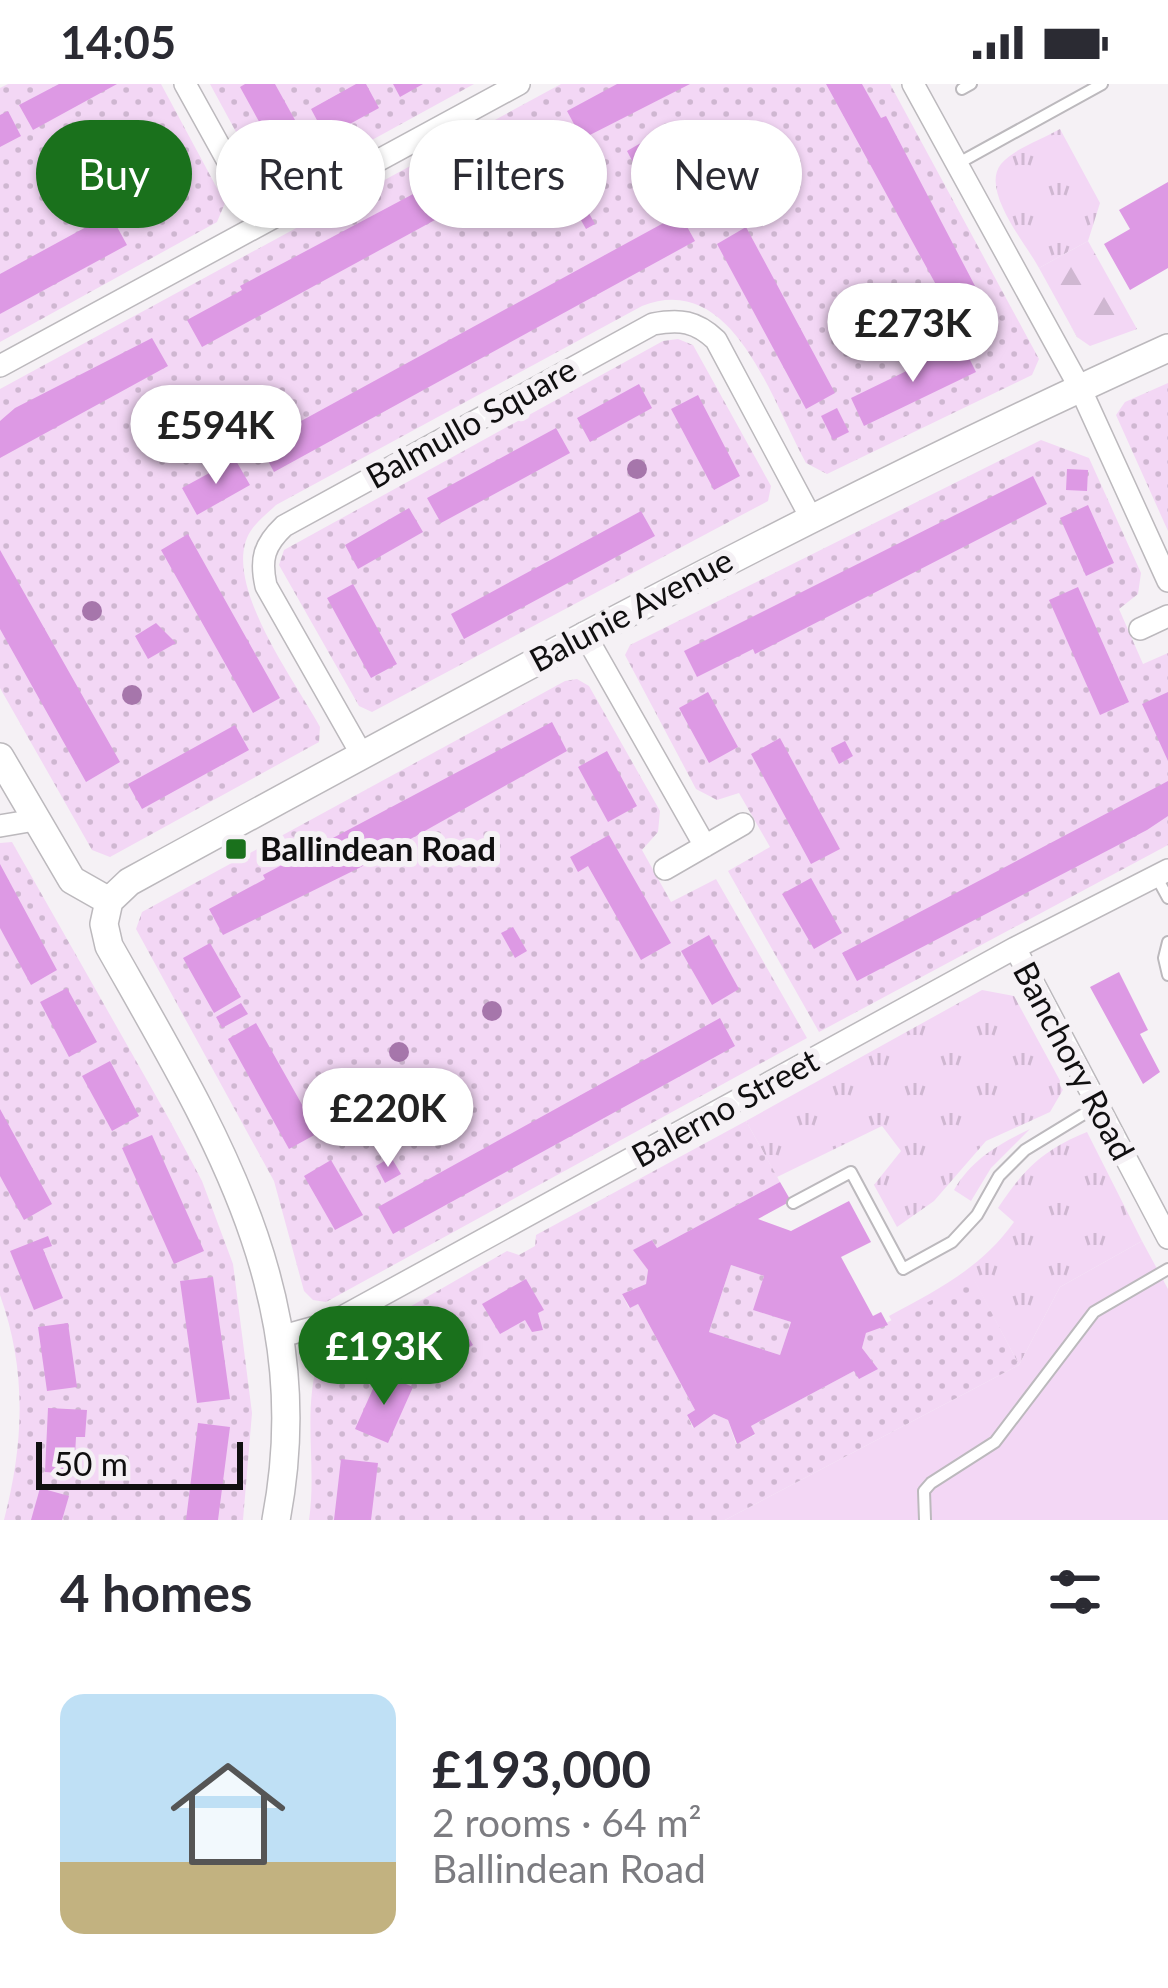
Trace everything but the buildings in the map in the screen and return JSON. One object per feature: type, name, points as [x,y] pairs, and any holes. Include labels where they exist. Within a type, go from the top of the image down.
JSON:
[{"type":"street","points":[[185,84],[216,140]]},
{"type":"street","points":[[385,157],[519,84]]},
{"type":"street","points":[[913,84],[1080,388],[1168,580]]},
{"type":"street","points":[[0,367],[255,228]]},
{"type":"street","name":"Balmullo Square","points":[[362,755],[266,586],[261,562],[268,541],[284,526],[653,324],[676,320],[699,325],[716,340],[810,516]]},
{"type":"street","name":"Balunie Avenue","points":[[109,901],[129,882],[584,633],[810,516],[1168,348]]},
{"type":"street","points":[[1140,629],[1168,616]]},
{"type":"street","points":[[584,633],[705,846]]},
{"type":"street","points":[[0,757],[72,880],[109,901],[104,924],[109,946],[238,1184],[263,1256],[279,1336],[286,1423],[276,1520]]},
{"type":"street","points":[[0,826],[35,820]]},
{"type":"street","points":[[665,869],[743,824]]},
{"type":"street","name":"Balerno Street","points":[[279,1336],[333,1322],[1015,948],[1162,873]]},
{"type":"street","name":"Banchory Road","points":[[1015,948],[1168,1238]]},
{"type":"lane","points":[[1064,84],[1073,100]]},
{"type":"lane","points":[[957,164],[1102,84]]},
{"type":"lane","points":[[1162,873],[1168,898]]},
{"type":"lane","points":[[1168,942],[1164,958],[1168,975]]},
{"type":"lane","points":[[793,1202],[851,1172],[903,1269],[952,1242],[977,1216],[999,1176],[1025,1150],[1097,1106]]},
{"type":"lane","points":[[926,1520],[924,1491],[1006,1431],[1094,1312],[1168,1269]]},
{"type":"green space","points":[[8,84],[161,84],[180,120],[36,120],[36,228],[192,228],[192,142],[216,186],[216,223],[0,342],[0,88]]},
{"type":"green space","points":[[210,84],[474,84],[385,133],[385,120],[230,120]]},
{"type":"green space","points":[[561,84],[890,84],[1039,359],[1032,375],[827,474],[806,463],[763,376],[725,323],[701,306],[674,300],[642,306],[276,505],[259,521],[243,553],[245,577],[279,659],[320,727],[319,742],[110,857],[92,850],[0,688],[0,389],[296,228],[385,228],[385,180],[409,167],[409,228],[607,228],[607,120],[495,120]]},
{"type":"green space","points":[[1060,129],[1100,203],[1088,241],[1039,268],[1000,202],[996,175],[1013,154]]},
{"type":"green space","points":[[1088,241],[1137,329],[1090,346],[1077,337],[1039,268]]},
{"type":"green space","points":[[678,339],[693,345],[771,486],[768,501],[372,712],[359,706],[279,565],[284,550],[663,341]]},
{"type":"green space","points":[[1168,383],[1168,531],[1116,415],[1125,402]]},
{"type":"green space","points":[[1041,440],[1089,458],[1141,573],[1138,594],[1119,609],[1143,664],[1168,653],[1168,845],[819,1032],[728,871],[770,847],[739,793],[717,800],[696,789],[625,655],[630,645]]},
{"type":"green space","points":[[577,679],[589,686],[660,811],[658,832],[642,850],[671,902],[716,879],[807,1038],[326,1302],[313,1300],[304,1291],[274,1181],[136,929],[142,912],[565,681]]},
{"type":"green space","points":[[12,842],[202,1181],[233,1264],[252,1413],[243,1520],[4,1520],[16,1463],[20,1407],[15,1351],[0,1295],[0,843]]},
{"type":"green space","points":[[982,990],[1014,996],[1064,1088],[1050,1112],[986,1141],[934,1201],[897,1227],[874,1185],[901,1151],[882,1126],[777,1177],[746,1121]]},
{"type":"green space","points":[[746,1121],[780,1182],[657,1248],[652,1240],[634,1250],[648,1270],[646,1284],[622,1294],[629,1308],[638,1304],[695,1410],[687,1415],[693,1428],[714,1414],[728,1420],[736,1444],[755,1435],[751,1426],[854,1371],[877,1368],[862,1348],[866,1333],[974,1279],[1019,1365],[725,1520],[309,1520],[311,1398],[319,1359],[507,1251],[519,1255],[535,1246],[536,1235]]},
{"type":"green space","points":[[1030,1129],[991,1168],[971,1201],[954,1190],[978,1161]]},
{"type":"green space","points":[[1087,1132],[1142,1241],[1060,1287],[1019,1365],[974,1280],[893,1323],[889,1316],[942,1287],[988,1252],[1014,1222],[998,1208],[1016,1182],[1047,1153]]},
{"type":"green space","points":[[1142,1241],[1168,1289],[1168,1520],[725,1520],[1019,1365],[1060,1287]]},
{"type":"green space","points":[[731,1265],[764,1276],[754,1310],[791,1322],[780,1355],[709,1332]]},
{"type":"place","name":"Ballindean Road","points":[[236,849]]}]
